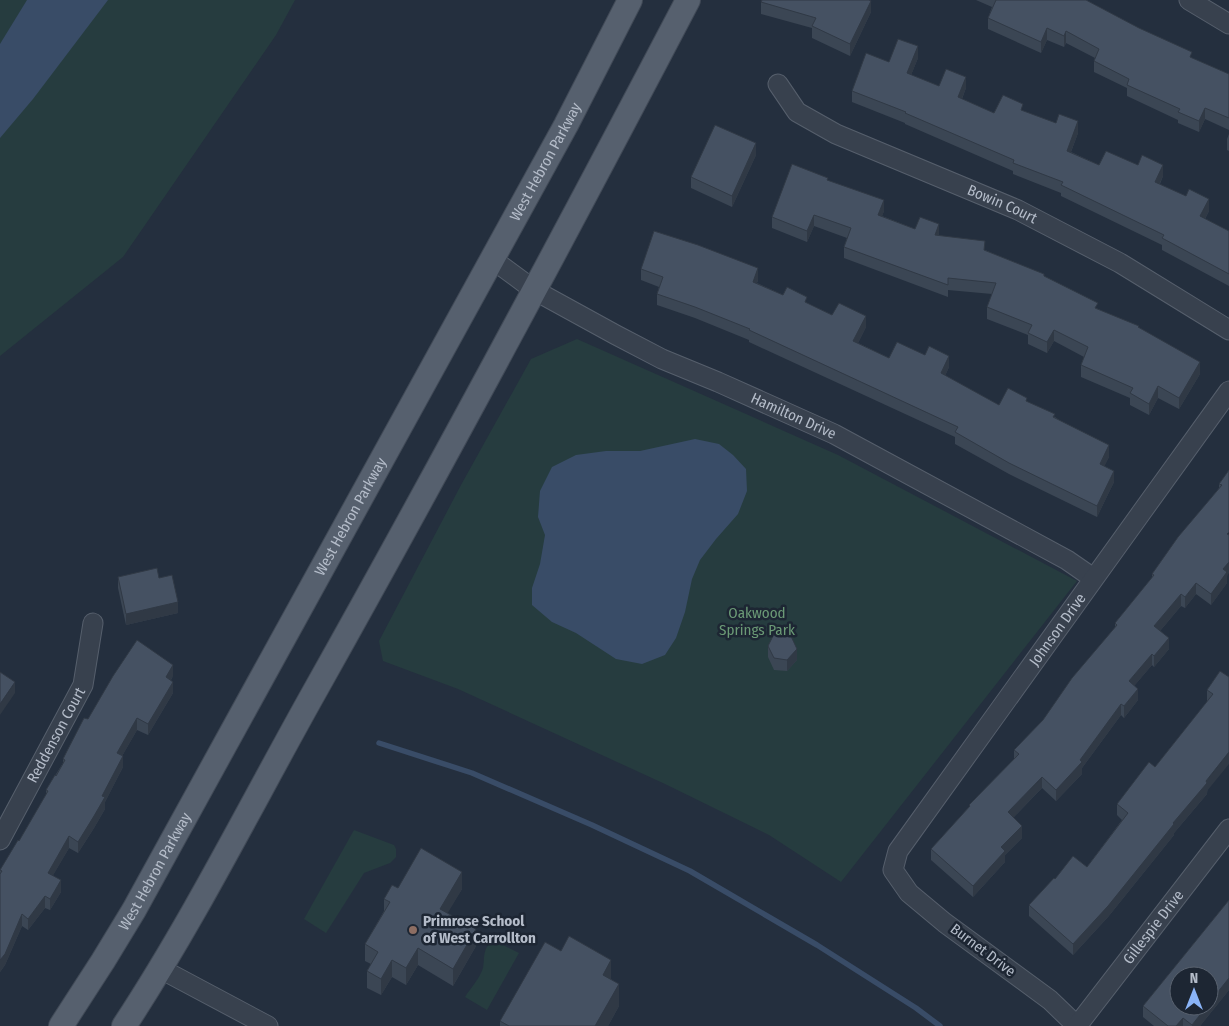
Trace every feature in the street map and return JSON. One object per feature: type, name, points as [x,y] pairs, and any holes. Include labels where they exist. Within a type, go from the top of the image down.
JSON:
[{"type":"main road","name":"West Hebron Parkway","points":[[61,1026],[134,910],[566,124],[630,0]]},
{"type":"main road","points":[[124,1026],[162,969],[356,620],[561,241],[688,0]]},
{"type":"street","points":[[1189,0],[1229,24]]},
{"type":"street","name":"Bowin Court","points":[[778,84],[798,113],[836,134],[1026,215],[1120,262],[1229,330]]},
{"type":"street","name":"Hamilton Drive","points":[[492,259],[534,290],[662,359],[834,434],[1067,560],[1094,578]]},
{"type":"street","name":"Johnson Drive","points":[[893,870],[898,851],[1229,391]]},
{"type":"street","name":"Reddenson Court","points":[[0,840],[82,685],[93,623]]},
{"type":"street","name":"Gillespie Drive","points":[[1077,1026],[1229,829]]},
{"type":"street","name":"Burnet Drive","points":[[893,870],[910,893],[945,922],[1050,1000],[1077,1026]]},
{"type":"street","points":[[162,969],[268,1026]]},
{"type":"green space","points":[[0,0],[295,0],[276,35],[123,257],[0,356]]},
{"type":"green space","name":"Oakwood Springs Park","points":[[577,339],[838,455],[1077,581],[841,882],[769,835],[665,784],[458,689],[383,661],[379,641],[461,485],[531,359]]},
{"type":"green space","points":[[354,830],[394,845],[396,857],[390,863],[364,873],[326,933],[304,919]]},
{"type":"green space","points":[[492,942],[501,944],[519,953],[487,1010],[465,997],[482,972],[485,951]]},
{"type":"water","points":[[27,0],[108,0],[33,99],[0,138],[0,44]]},
{"type":"water","points":[[695,439],[719,444],[733,455],[746,469],[747,491],[738,514],[700,560],[692,579],[685,612],[676,638],[665,655],[642,664],[616,659],[576,633],[552,622],[532,605],[532,588],[540,564],[545,535],[538,517],[540,491],[552,467],[576,455],[606,451],[640,451]]},
{"type":"building","points":[[762,0],[871,1],[850,44],[812,26],[816,18],[761,2]]},
{"type":"building","points":[[996,0],[1086,0],[1139,28],[1192,52],[1190,57],[1229,74],[1229,118],[1205,108],[1199,121],[1178,112],[1180,109],[1127,85],[1129,79],[1094,61],[1099,49],[1066,31],[1064,36],[1047,28],[1041,42],[988,18]]},
{"type":"building","points":[[898,39],[918,46],[907,73],[939,86],[946,69],[966,77],[958,97],[994,113],[1003,95],[1023,104],[1021,110],[1056,123],[1059,114],[1078,121],[1067,151],[1099,165],[1106,151],[1138,165],[1142,155],[1163,165],[1155,182],[1186,196],[1189,189],[1209,199],[1200,216],[1229,231],[1229,274],[1162,238],[1164,235],[1061,185],[1063,182],[1013,163],[1014,160],[906,112],[852,91],[866,53],[889,62]]},
{"type":"building","points":[[715,125],[756,143],[732,196],[691,177]]},
{"type":"building","points":[[792,164],[828,178],[827,180],[884,200],[878,215],[915,229],[920,217],[939,224],[935,235],[985,241],[984,250],[1044,274],[1044,276],[1098,303],[1095,308],[1139,326],[1200,362],[1179,398],[1158,386],[1149,404],[1130,393],[1133,388],[1081,365],[1088,347],[1054,330],[1047,342],[1028,333],[1032,325],[987,307],[996,283],[948,278],[948,285],[844,247],[851,228],[814,215],[807,231],[772,217]]},
{"type":"building","points":[[654,231],[698,245],[758,268],[753,282],[783,295],[787,287],[807,297],[805,302],[832,315],[839,303],[866,316],[853,341],[889,358],[897,342],[925,355],[929,346],[949,356],[941,373],[999,405],[1008,388],[1027,398],[1026,401],[1055,414],[1053,417],[1109,445],[1100,464],[1114,471],[1097,506],[1009,463],[955,432],[958,427],[750,329],[657,294],[663,277],[641,269]]},
{"type":"building","points":[[1229,470],[1229,532],[1227,534],[1229,535],[1229,562],[1223,569],[1227,572],[1211,594],[1196,583],[1185,597],[1181,594],[1154,626],[1169,638],[1154,656],[1152,654],[1129,681],[1138,689],[1124,706],[1121,704],[1080,760],[1082,762],[1056,790],[1042,777],[1008,812],[1022,826],[1001,847],[1005,851],[973,886],[931,849],[969,805],[1019,754],[1014,750],[1043,720],[1072,678],[1117,625],[1115,623],[1154,575],[1152,574],[1178,537],[1222,485],[1219,484]]},
{"type":"building","points":[[157,568],[159,578],[172,575],[178,602],[126,614],[118,577]]},
{"type":"building","points":[[775,632],[790,634],[797,649],[787,660],[774,658],[768,646]]},
{"type":"building","points":[[137,640],[173,665],[166,677],[173,682],[148,724],[137,718],[117,753],[123,756],[102,796],[105,797],[78,842],[69,836],[48,873],[61,880],[50,899],[45,896],[28,919],[22,914],[5,954],[0,960],[0,874],[2,871],[0,870],[48,791],[46,790],[65,760],[63,759],[84,718],[88,719]]},
{"type":"building","points":[[1220,671],[1229,677],[1229,752],[1206,781],[1207,783],[1108,906],[1073,944],[1029,905],[1055,879],[1073,856],[1087,867],[1128,813],[1117,804],[1149,762],[1155,767],[1213,694],[1207,690]]},
{"type":"building","points":[[0,672],[15,682],[0,704]]},
{"type":"building","points":[[421,848],[462,872],[440,909],[476,929],[453,969],[418,948],[406,968],[392,960],[381,979],[367,971],[378,952],[365,944],[390,902],[384,899],[392,885],[398,888]]},
{"type":"building","points":[[1229,900],[1229,978],[1219,990],[1219,966],[1175,966]]},
{"type":"building","points":[[569,936],[611,960],[603,975],[619,984],[595,1026],[509,1026],[500,1021],[545,942],[561,951]]},
{"type":"building","points":[[1169,974],[1169,1016],[1199,1016],[1192,1025],[1183,1018],[1176,1026],[1168,1026],[1143,1006]]},
{"type":"waterway","points":[[379,743],[472,773],[592,825],[690,871],[817,945],[916,1008],[940,1026]]},
{"type":"place","name":"Primrose School of West Carrollton","points":[[413,930]]}]
